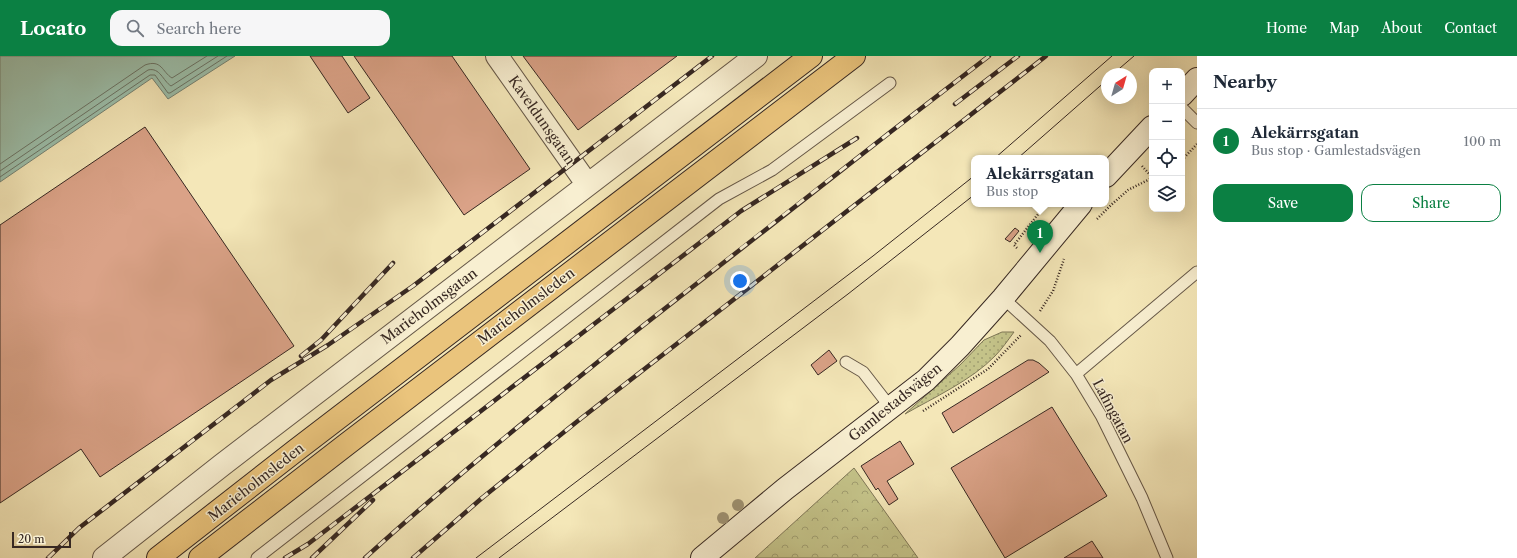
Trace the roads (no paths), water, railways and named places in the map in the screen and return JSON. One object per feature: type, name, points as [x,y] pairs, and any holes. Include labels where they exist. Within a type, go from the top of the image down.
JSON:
[{"type":"highway","name":"Marieholmsleden","points":[[158,558],[295,451],[811,56]]},
{"type":"highway","name":"Marieholmsleden","points":[[200,558],[359,434],[854,56]]},
{"type":"street","name":"Kaveldunsgatan","points":[[497,56],[587,184]]},
{"type":"street","name":"Marieholmsgatan","points":[[104,558],[228,460],[756,56]]},
{"type":"street","points":[[1185,91],[1197,79]]},
{"type":"street","points":[[1109,173],[1149,130]]},
{"type":"street","name":"Gamlestadsvägen","points":[[702,558],[785,489],[926,380],[960,346],[1003,298],[1079,207]]},
{"type":"lane","points":[[257,558],[719,199],[772,170],[890,83]]},
{"type":"lane","points":[[1185,111],[1197,123]]},
{"type":"lane","points":[[1076,374],[1197,272]]},
{"type":"lane","name":"Lafingatan","points":[[1003,298],[1050,341],[1076,374],[1102,418],[1142,498],[1167,558]]},
{"type":"lane","points":[[846,362],[863,372],[891,408]]},
{"type":"water","points":[[0,56],[235,56],[168,99],[152,78],[0,182]]},
{"type":"tram line","points":[[998,155],[1112,56]]},
{"type":"tram line","points":[[1120,68],[1134,56]]},
{"type":"tram line","points":[[1021,155],[1101,85]]},
{"type":"tram line","points":[[476,558],[873,256],[971,178]]},
{"type":"tram line","points":[[499,558],[848,294],[971,197]]},
{"type":"railway","points":[[48,558],[79,528],[271,380],[328,345],[413,286],[712,56]]},
{"type":"railway","points":[[365,558],[467,469],[640,328],[989,56]]},
{"type":"railway","points":[[955,104],[1018,56]]},
{"type":"railway","points":[[413,558],[482,498],[579,420],[1046,56]]},
{"type":"railway","points":[[285,558],[308,544],[741,211],[857,138]]},
{"type":"railway","points":[[301,356],[321,340],[393,263]]},
{"type":"railway","points":[[312,558],[373,500]]},
{"type":"place","name":"Alekärrsgatan","points":[[1040,253]]}]
